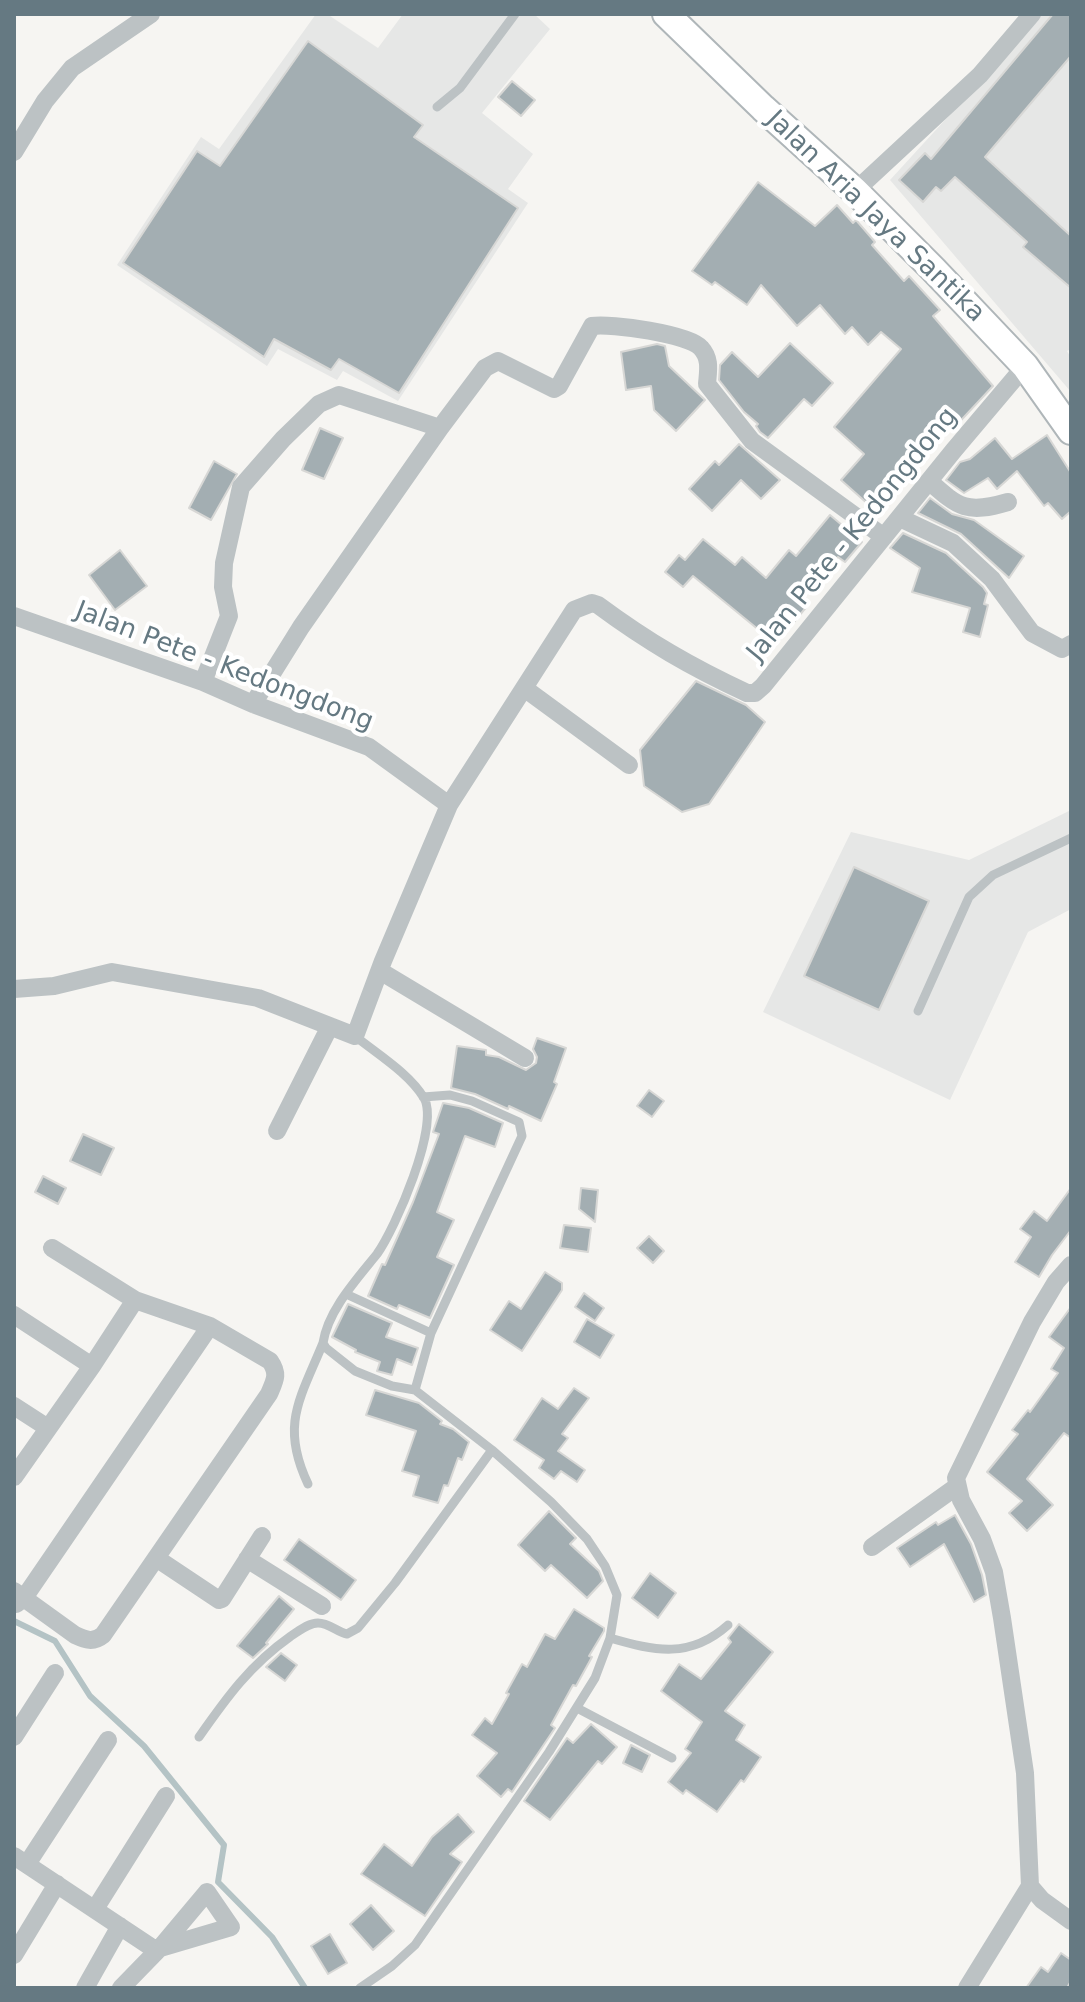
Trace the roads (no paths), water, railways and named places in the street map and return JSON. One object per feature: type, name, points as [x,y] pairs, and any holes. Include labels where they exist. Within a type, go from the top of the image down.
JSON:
[{"type":"street","points":[[14,152],[45,101],[72,68],[151,14]]},
{"type":"street","name":"Jalan Aria Jaya Santika","points":[[666,14],[855,191],[1025,366],[1071,430]]},
{"type":"street","points":[[855,191],[980,75],[1032,14]]},
{"type":"street","points":[[253,704],[301,627],[440,428],[491,363],[498,361],[548,388],[559,386],[592,326],[610,325],[689,340],[701,347],[708,359],[707,384],[752,441],[884,537]]},
{"type":"street","name":"Jalan Pete - Kedongdong","points":[[355,1036],[449,805],[574,610],[592,603],[598,605],[643,639],[704,673],[747,693],[755,693],[1025,366]]},
{"type":"street","points":[[203,682],[229,616],[223,587],[224,563],[241,487],[283,439],[319,404],[339,395],[440,428]]},
{"type":"street","points":[[929,481],[954,503],[967,508],[984,509],[1008,502]]},
{"type":"street","points":[[900,518],[953,543],[992,579],[1032,633],[1062,649],[1071,644]]},
{"type":"street","name":"Jalan Pete - Kedongdong","points":[[14,616],[203,682],[369,747],[449,805]]},
{"type":"street","points":[[524,688],[629,765]]},
{"type":"street","points":[[380,971],[525,1058]]},
{"type":"street","points":[[14,989],[54,986],[112,972],[258,998],[355,1036]]},
{"type":"street","points":[[277,1131],[330,1026]]},
{"type":"street","points":[[52,1248],[135,1300],[210,1326],[270,1361],[276,1370],[276,1379],[269,1394],[103,1635],[97,1640],[86,1641],[17,1598],[210,1326]]},
{"type":"street","points":[[967,1988],[1030,1886],[1025,1773],[1000,1603],[994,1572],[982,1539],[956,1487],[958,1471],[1032,1322],[1056,1282],[1071,1265]]},
{"type":"street","points":[[14,1477],[135,1300]]},
{"type":"street","points":[[14,1315],[92,1366]]},
{"type":"street","points":[[14,1406],[48,1428]]},
{"type":"street","points":[[872,1547],[956,1487]]},
{"type":"street","points":[[156,1558],[216,1600],[222,1599],[262,1536]]},
{"type":"street","points":[[247,1559],[322,1606]]},
{"type":"street","points":[[14,1737],[55,1673]]},
{"type":"street","points":[[108,1740],[20,1860],[158,1949],[121,1988]]},
{"type":"street","points":[[95,1909],[166,1796]]},
{"type":"street","points":[[14,1955],[57,1884]]},
{"type":"street","points":[[1030,1886],[1042,1900],[1071,1921]]},
{"type":"street","points":[[85,1988],[120,1926]]},
{"type":"lane","points":[[437,107],[460,88],[515,14]]},
{"type":"lane","points":[[918,1011],[969,897],[993,875],[1071,838]]},
{"type":"lane","points":[[308,1484],[296,1455],[293,1430],[297,1408],[324,1335],[346,1294],[382,1246],[423,1151],[428,1130],[428,1109],[423,1097],[403,1075],[355,1036]]},
{"type":"lane","points":[[415,1390],[431,1333],[522,1136],[519,1122],[472,1101],[450,1095],[423,1097]]},
{"type":"lane","points":[[346,1294],[431,1333]]},
{"type":"lane","points":[[323,1343],[355,1371],[392,1386],[415,1390],[492,1450],[587,1539],[605,1566],[617,1595],[610,1638],[595,1678],[549,1752],[415,1945],[360,1988]]},
{"type":"lane","points":[[199,1737],[247,1672],[305,1627],[316,1623],[347,1634],[358,1628],[456,1502],[492,1450]]},
{"type":"lane","points":[[610,1638],[643,1648],[671,1651],[705,1642],[728,1625]]},
{"type":"lane","points":[[577,1708],[672,1758]]},
{"type":"waterway","points":[[14,1621],[55,1641],[90,1696],[144,1746],[224,1845],[218,1882],[272,1937],[305,1988]]}]
